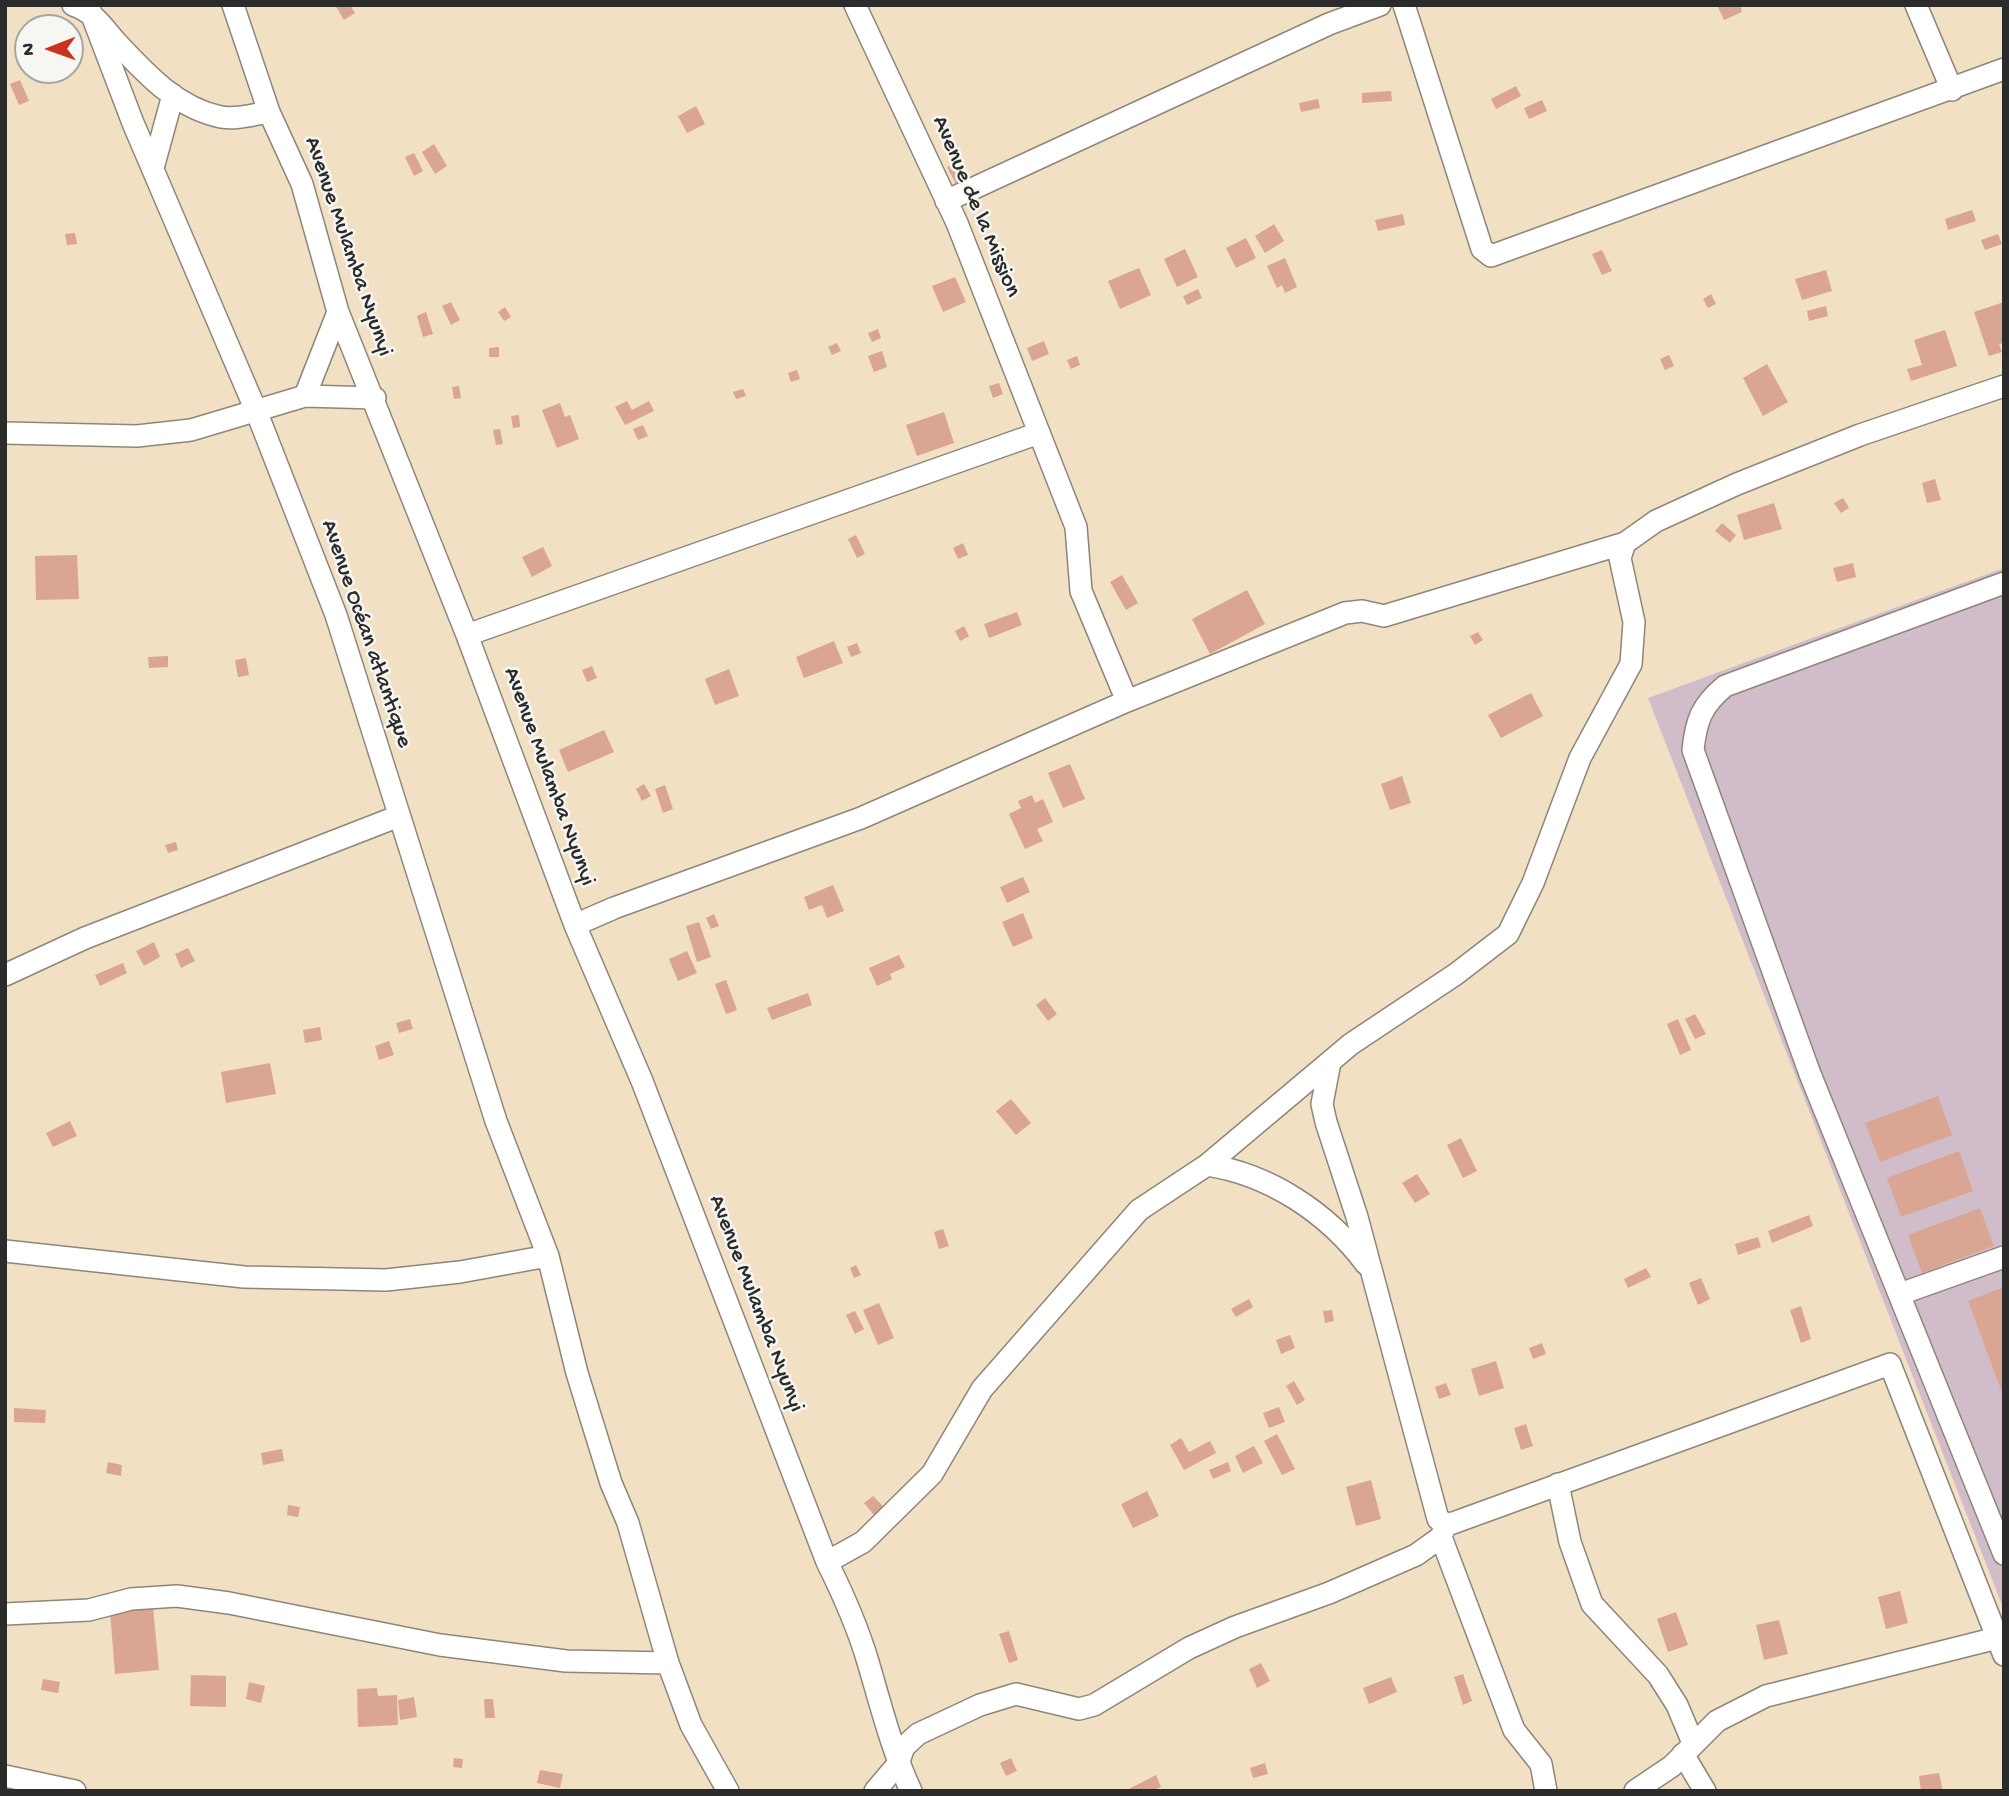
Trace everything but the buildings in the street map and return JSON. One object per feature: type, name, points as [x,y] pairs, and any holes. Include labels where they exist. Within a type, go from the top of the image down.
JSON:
[{"type":"street","name":"Avenue Mulamba Nyunyi","points":[[233,5],[269,112],[302,184],[338,312],[467,635],[575,925],[642,1081],[827,1562],[868,1660],[898,1764],[911,1791]]},
{"type":"street","name":"Avenue de la Mission","points":[[855,5],[946,201],[1076,527],[1081,591],[1127,701]]},
{"type":"street","points":[[946,201],[1317,30],[1380,5]]},
{"type":"street","points":[[1404,5],[1482,249],[1492,256],[2004,69]]},
{"type":"street","points":[[1916,5],[1952,90]]},
{"type":"street","points":[[84,7],[146,74],[191,106],[222,117],[269,112]]},
{"type":"street","name":"Avenue Océan atlantique","points":[[84,7],[257,413],[336,615],[496,1121],[548,1255],[593,1426],[611,1483],[628,1523],[668,1663]]},
{"type":"street","points":[[153,167],[173,95]]},
{"type":"street","points":[[305,396],[338,312]]},
{"type":"street","points":[[575,925],[614,908],[861,818],[1127,701],[1345,612],[1362,611],[1384,616],[1625,543],[1656,521],[1737,484],[1860,435],[2004,386]]},
{"type":"street","points":[[5,433],[44,437],[137,436],[191,430],[257,413],[305,396],[374,398]]},
{"type":"street","points":[[467,635],[1039,433]]},
{"type":"street","points":[[827,1562],[863,1542],[932,1474],[982,1389],[1139,1210],[1207,1165],[1330,1062],[1456,974],[1508,934],[1533,883],[1580,758],[1631,664],[1634,622],[1620,558],[1625,543]]},
{"type":"street","points":[[2004,583],[1725,686],[1707,701],[1695,730],[1693,750],[1801,1048],[2004,1553]]},
{"type":"street","points":[[5,975],[85,938],[399,816]]},
{"type":"street","points":[[1330,1062],[1322,1104],[1438,1520],[1514,1730],[1541,1764],[1546,1791]]},
{"type":"street","points":[[1207,1165],[1231,1169],[1261,1179],[1300,1202],[1355,1249],[1369,1269]]},
{"type":"street","points":[[5,1251],[244,1276],[386,1280],[460,1272],[548,1255]]},
{"type":"street","points":[[1900,1294],[2004,1257]]},
{"type":"street","points":[[875,1791],[898,1764],[904,1746],[918,1734],[981,1705],[1016,1694],[1079,1709],[1094,1705],[1188,1648],[1416,1555],[1443,1530],[1558,1484],[1890,1364],[2000,1647],[1766,1696],[1717,1721],[1672,1766],[1635,1791]]},
{"type":"street","points":[[1558,1484],[1570,1542],[1592,1604],[1658,1675],[1677,1705],[1688,1749],[1705,1791]]},
{"type":"street","points":[[5,1614],[89,1610],[131,1599],[177,1596],[229,1603],[440,1645],[566,1661],[668,1663],[691,1725],[728,1791]]},
{"type":"street","points":[[5,1776],[75,1791]]},
{"type":"shaded area","points":[[2004,568],[2004,1610],[1648,698]]}]
